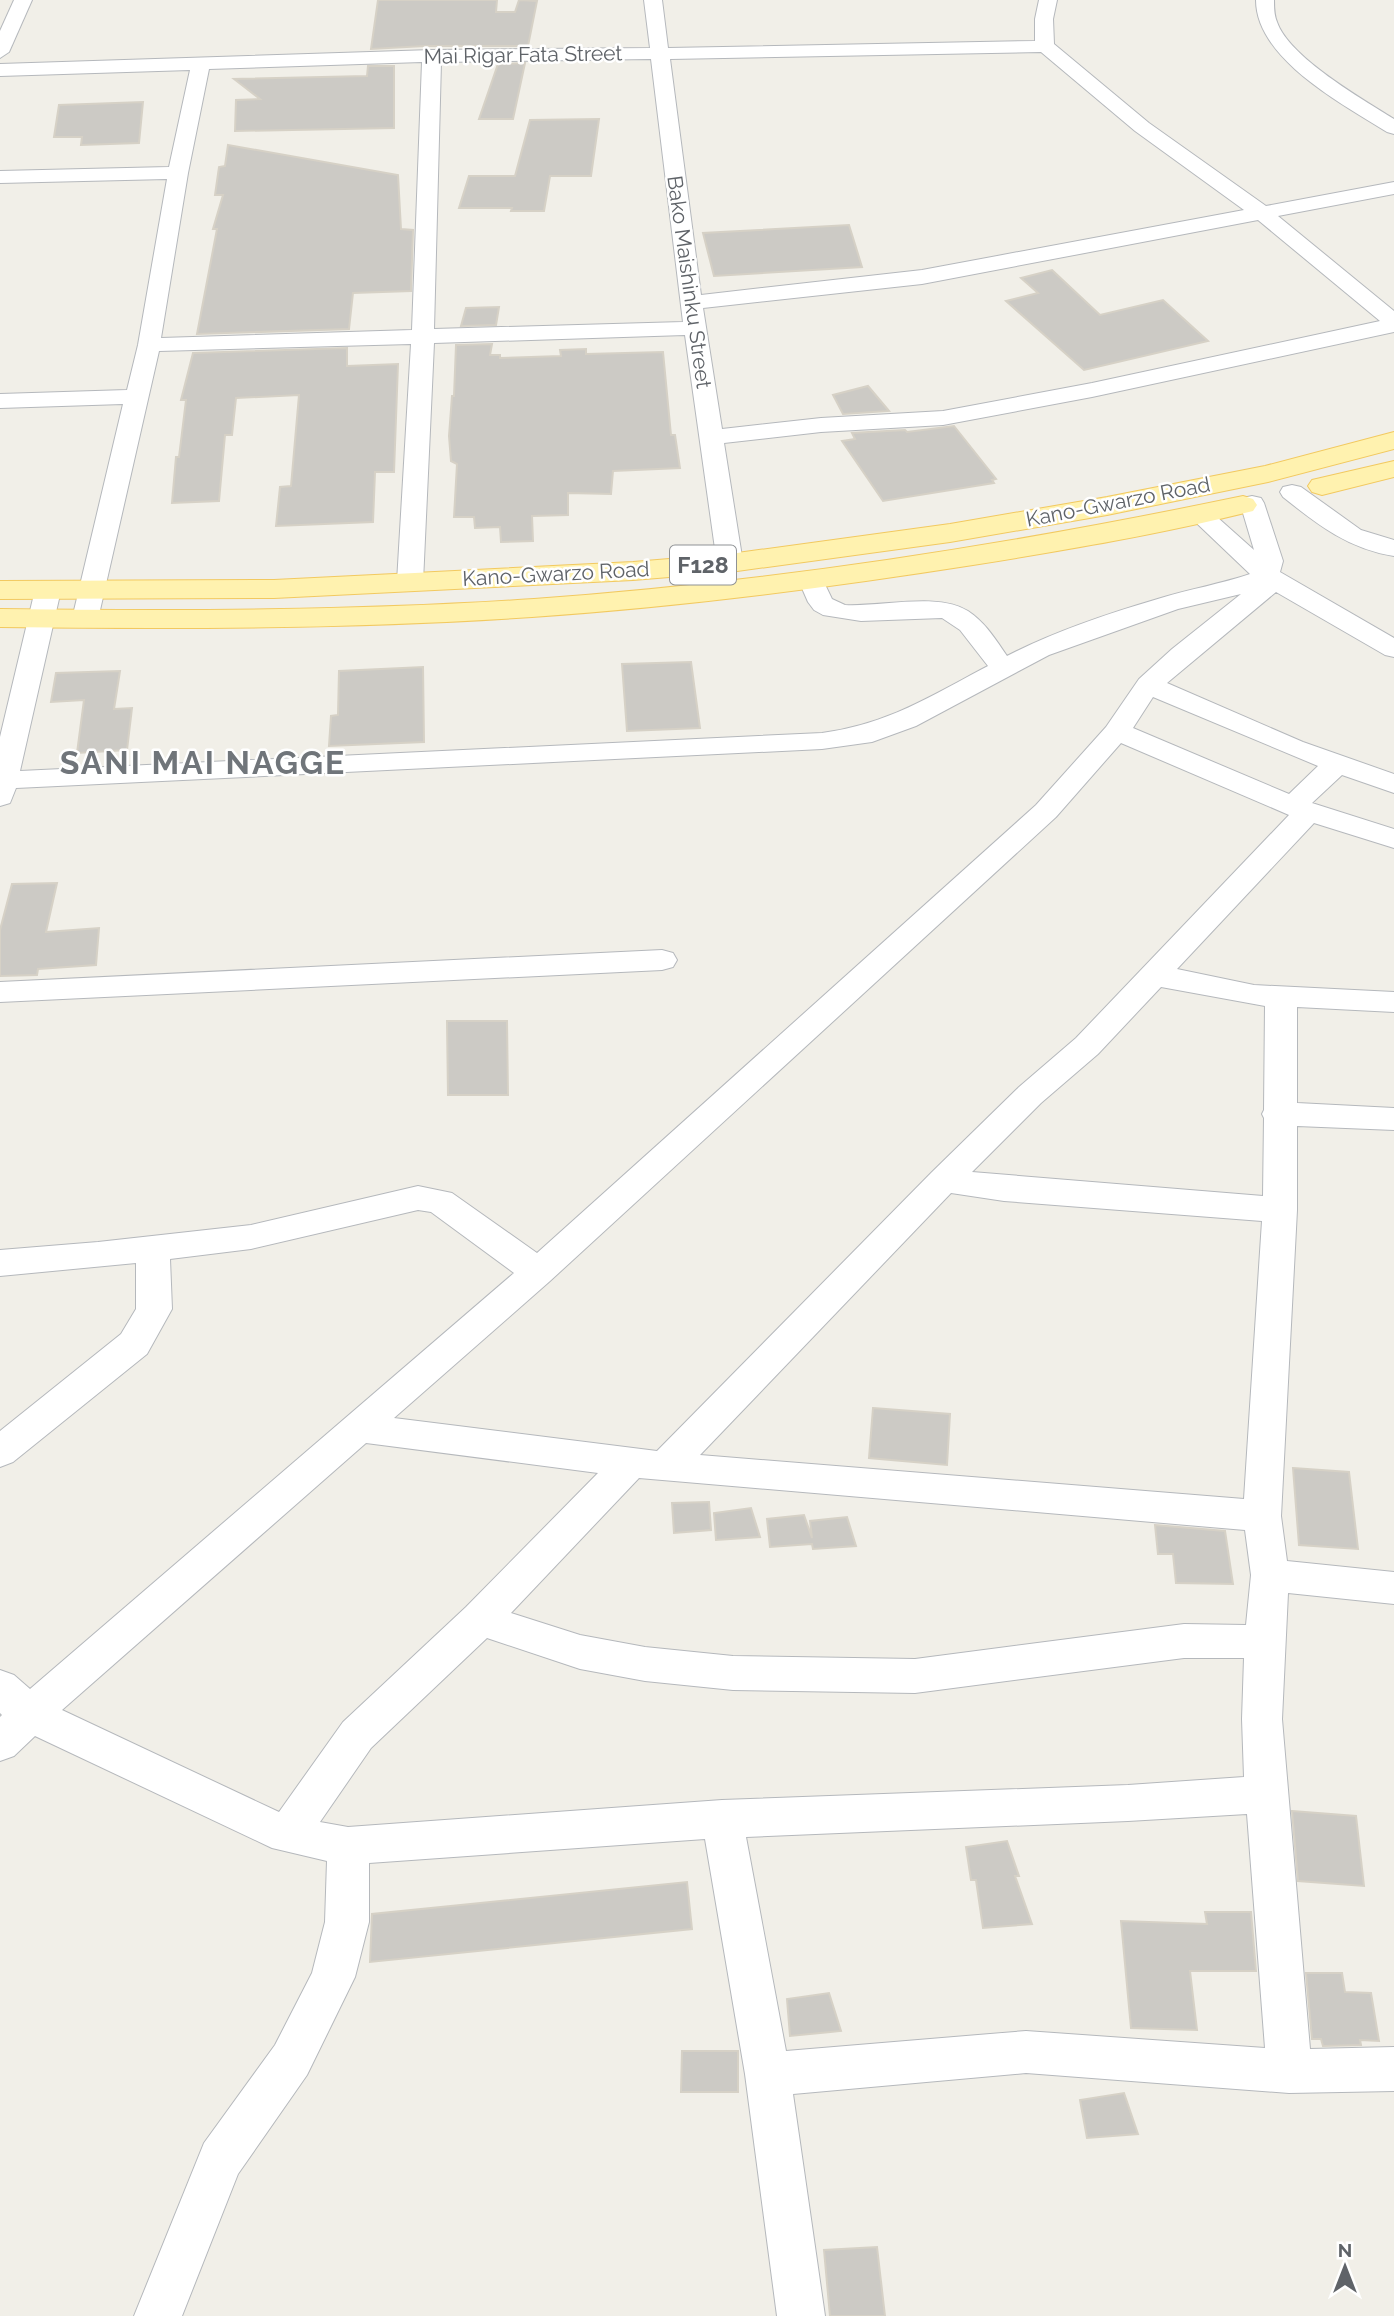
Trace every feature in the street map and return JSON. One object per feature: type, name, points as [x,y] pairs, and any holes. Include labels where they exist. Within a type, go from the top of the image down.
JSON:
[{"type":"main road","name":"Kano-Gwarzo Road","points":[[0,618],[94,590],[274,589],[634,571],[730,563],[950,533],[1107,506],[1268,474],[1394,440]]},
{"type":"main road","name":"Kano-Gwarzo Road","points":[[0,590],[85,619],[393,614],[611,602],[811,579],[1020,549],[1252,503],[1394,469]]},
{"type":"street","points":[[0,52],[23,0]]},
{"type":"street","name":"Bako Maishinku Street","points":[[653,0],[691,303],[730,563]]},
{"type":"street","points":[[1048,0],[1044,19],[1045,46],[1142,127],[1262,214],[1394,323]]},
{"type":"street","points":[[1265,0],[1268,24],[1286,47],[1324,80],[1394,128]]},
{"type":"street","name":"Mai Rigar Fata Street","points":[[0,70],[432,56],[1045,46]]},
{"type":"street","points":[[410,582],[423,338],[432,56]]},
{"type":"street","points":[[85,619],[94,590],[149,345],[177,173],[201,64]]},
{"type":"street","points":[[0,177],[177,173]]},
{"type":"street","points":[[691,303],[922,277],[1394,188]]},
{"type":"street","points":[[713,437],[821,425],[943,418],[1092,390],[1394,323]]},
{"type":"street","points":[[149,345],[695,328]]},
{"type":"street","points":[[0,401],[136,397]]},
{"type":"street","points":[[1292,492],[1352,538],[1367,544],[1394,548]]},
{"type":"street","points":[[0,1743],[29,1714],[538,1272],[1046,811],[1117,732],[1136,700],[1149,685],[1270,577],[1270,561],[1252,503]]},
{"type":"street","points":[[1199,514],[1270,577],[1394,649]]},
{"type":"street","points":[[45,605],[1,786],[822,741],[862,736],[906,720],[1040,649],[1170,603],[1270,577]]},
{"type":"street","points":[[811,579],[822,603],[834,611],[953,611],[964,619],[1003,669]]},
{"type":"street","points":[[1149,685],[1237,724],[1394,784]]},
{"type":"street","points":[[1117,732],[1300,809],[1394,839]]},
{"type":"street","points":[[287,1835],[357,1735],[648,1465],[1030,1095],[1087,1046],[1154,975],[1337,764]]},
{"type":"street","points":[[0,992],[662,960]]},
{"type":"street","points":[[1154,975],[1254,995],[1394,1002]]},
{"type":"street","points":[[1281,997],[1278,1114],[1280,1210],[1262,1516],[1270,1574],[1264,1644],[1262,1719],[1289,2071]]},
{"type":"street","points":[[1278,1114],[1394,1119]]},
{"type":"street","points":[[944,1180],[1004,1189],[1280,1210]]},
{"type":"street","points":[[0,1263],[251,1237],[418,1198],[440,1202],[538,1272]]},
{"type":"street","points":[[0,1452],[134,1344],[154,1309],[152,1249]]},
{"type":"street","points":[[358,1428],[648,1465],[1262,1516]]},
{"type":"street","points":[[1270,1574],[1394,1588]]},
{"type":"street","points":[[480,1619],[580,1652],[645,1664],[733,1674],[915,1676],[1184,1642],[1227,1640],[1264,1644]]},
{"type":"street","points":[[0,1687],[29,1714],[287,1835],[348,1846],[722,1819],[1114,1804],[1266,1794]]},
{"type":"street","points":[[722,1819],[768,2074],[801,2316]]},
{"type":"street","points":[[158,2316],[220,2159],[291,2060],[333,1977],[347,1922],[348,1846]]},
{"type":"street","points":[[768,2074],[1026,2052],[1289,2071],[1394,2069]]},
{"type":"building","points":[[378,0],[497,0],[496,12],[515,12],[519,0],[537,1],[528,46],[371,49]]},
{"type":"building","points":[[525,63],[513,119],[479,119],[498,64]]},
{"type":"building","points":[[368,66],[394,66],[394,128],[235,131],[236,100],[260,99],[234,79],[367,76]]},
{"type":"building","points":[[143,102],[139,143],[81,145],[82,137],[54,137],[59,105]]},
{"type":"building","points":[[599,119],[591,176],[550,176],[544,211],[459,208],[469,176],[515,176],[530,120]]},
{"type":"building","points":[[228,145],[398,175],[401,229],[413,230],[411,291],[353,293],[349,329],[197,334],[217,229],[213,229],[223,195],[215,195],[219,167],[225,166]]},
{"type":"building","points":[[849,225],[862,267],[714,276],[703,233]]},
{"type":"building","points":[[1052,270],[1100,315],[1163,300],[1208,341],[1084,370],[1006,301],[1038,293],[1021,278]]},
{"type":"building","points":[[499,307],[496,325],[461,326],[466,308]]},
{"type":"building","points":[[492,344],[490,355],[500,355],[500,358],[561,356],[560,350],[586,349],[586,354],[663,352],[671,435],[675,435],[680,468],[613,471],[611,494],[568,493],[568,515],[532,516],[533,541],[501,542],[500,527],[475,528],[474,517],[454,517],[457,464],[451,461],[449,436],[456,345]]},
{"type":"building","points":[[347,348],[347,366],[398,364],[394,472],[375,472],[373,522],[276,526],[280,487],[291,486],[299,395],[236,398],[232,435],[225,435],[219,501],[172,503],[176,457],[179,457],[186,400],[181,400],[193,353]]},
{"type":"building","points":[[868,386],[889,411],[843,414],[833,395]]},
{"type":"building","points":[[954,426],[996,479],[992,480],[994,483],[883,501],[842,441],[855,439],[852,433],[907,432]]},
{"type":"building","points":[[691,662],[700,728],[627,731],[622,664]]},
{"type":"building","points":[[423,667],[424,742],[329,746],[331,716],[338,715],[339,671]]},
{"type":"building","points":[[120,671],[114,709],[132,708],[127,750],[77,753],[84,700],[51,702],[56,673]]},
{"type":"building","points":[[57,883],[46,932],[99,928],[96,965],[38,969],[37,975],[0,976],[0,930],[12,884]]},
{"type":"building","points":[[447,1021],[507,1021],[508,1095],[448,1095]]},
{"type":"building","points":[[873,1408],[950,1414],[947,1465],[869,1458]]},
{"type":"building","points":[[1293,1468],[1349,1472],[1358,1549],[1299,1545]]},
{"type":"building","points":[[709,1502],[711,1530],[674,1533],[672,1503]]},
{"type":"building","points":[[751,1508],[760,1537],[716,1540],[714,1513]]},
{"type":"building","points":[[804,1515],[812,1538],[810,1521],[847,1517],[856,1546],[813,1549],[812,1544],[770,1547],[767,1519]]},
{"type":"building","points":[[1155,1525],[1225,1531],[1233,1584],[1176,1583],[1173,1554],[1158,1554]]},
{"type":"building","points":[[1292,1811],[1356,1816],[1364,1886],[1298,1881]]},
{"type":"building","points":[[1007,1841],[1019,1876],[1015,1876],[1032,1924],[983,1928],[976,1880],[971,1880],[966,1847]]},
{"type":"building","points":[[687,1882],[692,1929],[370,1962],[372,1914]]},
{"type":"building","points":[[1205,1912],[1251,1912],[1256,1971],[1190,1971],[1197,2030],[1131,2028],[1121,1921],[1207,1924]]},
{"type":"building","points":[[1306,1973],[1342,1973],[1345,1992],[1371,1993],[1379,2041],[1360,2040],[1361,2045],[1323,2046],[1321,2039],[1312,2039]]},
{"type":"building","points":[[829,1993],[841,2031],[790,2036],[787,1999]]},
{"type":"building","points":[[682,2051],[738,2051],[738,2092],[681,2092]]},
{"type":"building","points":[[1124,2093],[1138,2134],[1087,2138],[1080,2100]]},
{"type":"building","points":[[877,2247],[885,2316],[830,2316],[824,2250]]},
{"type":"district","name":"SANI MAI NAGGE","points":[[203,763]]}]
